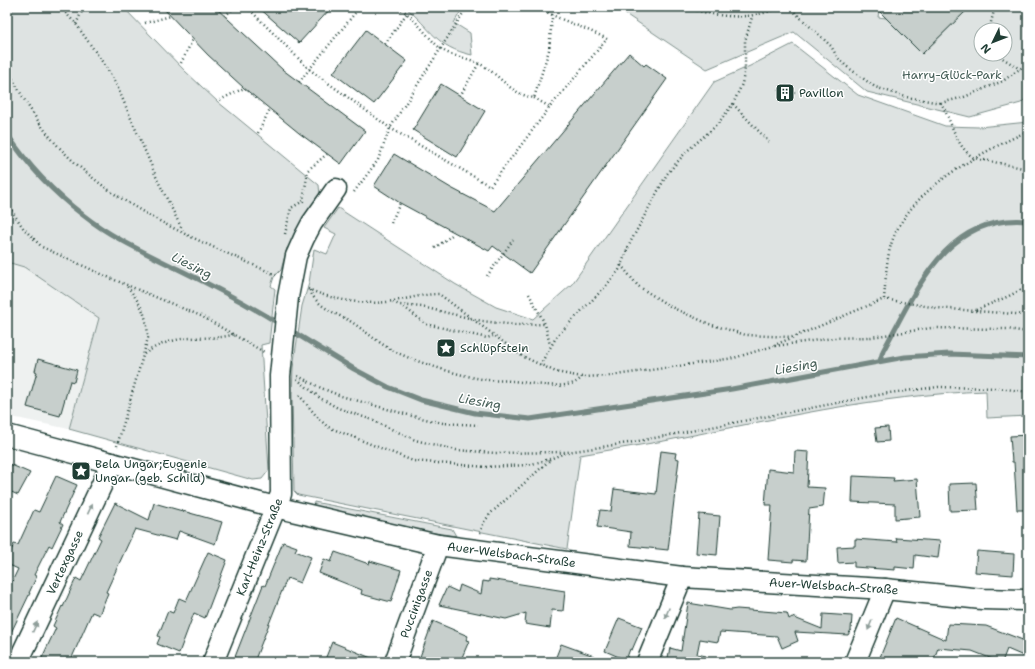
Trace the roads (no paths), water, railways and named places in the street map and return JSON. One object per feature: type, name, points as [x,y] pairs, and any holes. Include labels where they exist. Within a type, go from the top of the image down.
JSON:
[{"type":"street","name":"Karl-Heinz-Straße","points":[[213,662],[281,494],[281,366],[290,290],[296,256],[312,222],[343,193]]},
{"type":"street","name":"Auer-Welsbach-Straße","points":[[7,435],[275,507],[438,545],[682,577],[885,589],[982,599],[1028,600]]},
{"type":"street","name":"Vertexgasse","points":[[18,662],[112,463]]},
{"type":"street","name":"Puccinigasse","points":[[395,662],[438,545]]},
{"type":"street","points":[[647,662],[682,577]]},
{"type":"street","points":[[855,662],[885,589]]},
{"type":"waterway","name":"Liesing","points":[[7,134],[23,156],[51,188],[94,223],[129,245],[217,289],[280,324]]},
{"type":"waterway","points":[[880,361],[883,351],[908,304],[937,260],[955,243],[975,230],[1000,222],[1028,221]]},
{"type":"waterway","name":"Liesing","points":[[290,330],[354,369],[388,387],[421,400],[475,413],[530,419],[732,389],[905,357],[949,354],[1028,357]]},
{"type":"place","name":"Pavillon","points":[[785,93]]},
{"type":"place","name":"Schlüpfstein","points":[[446,348]]},
{"type":"place","name":"Bela Ungar;Eugenie Ungar (geb. Schild)","points":[[81,471]]},
{"type":"park label","name":"Harry-Glück-Park","points":[[952,75]]}]
